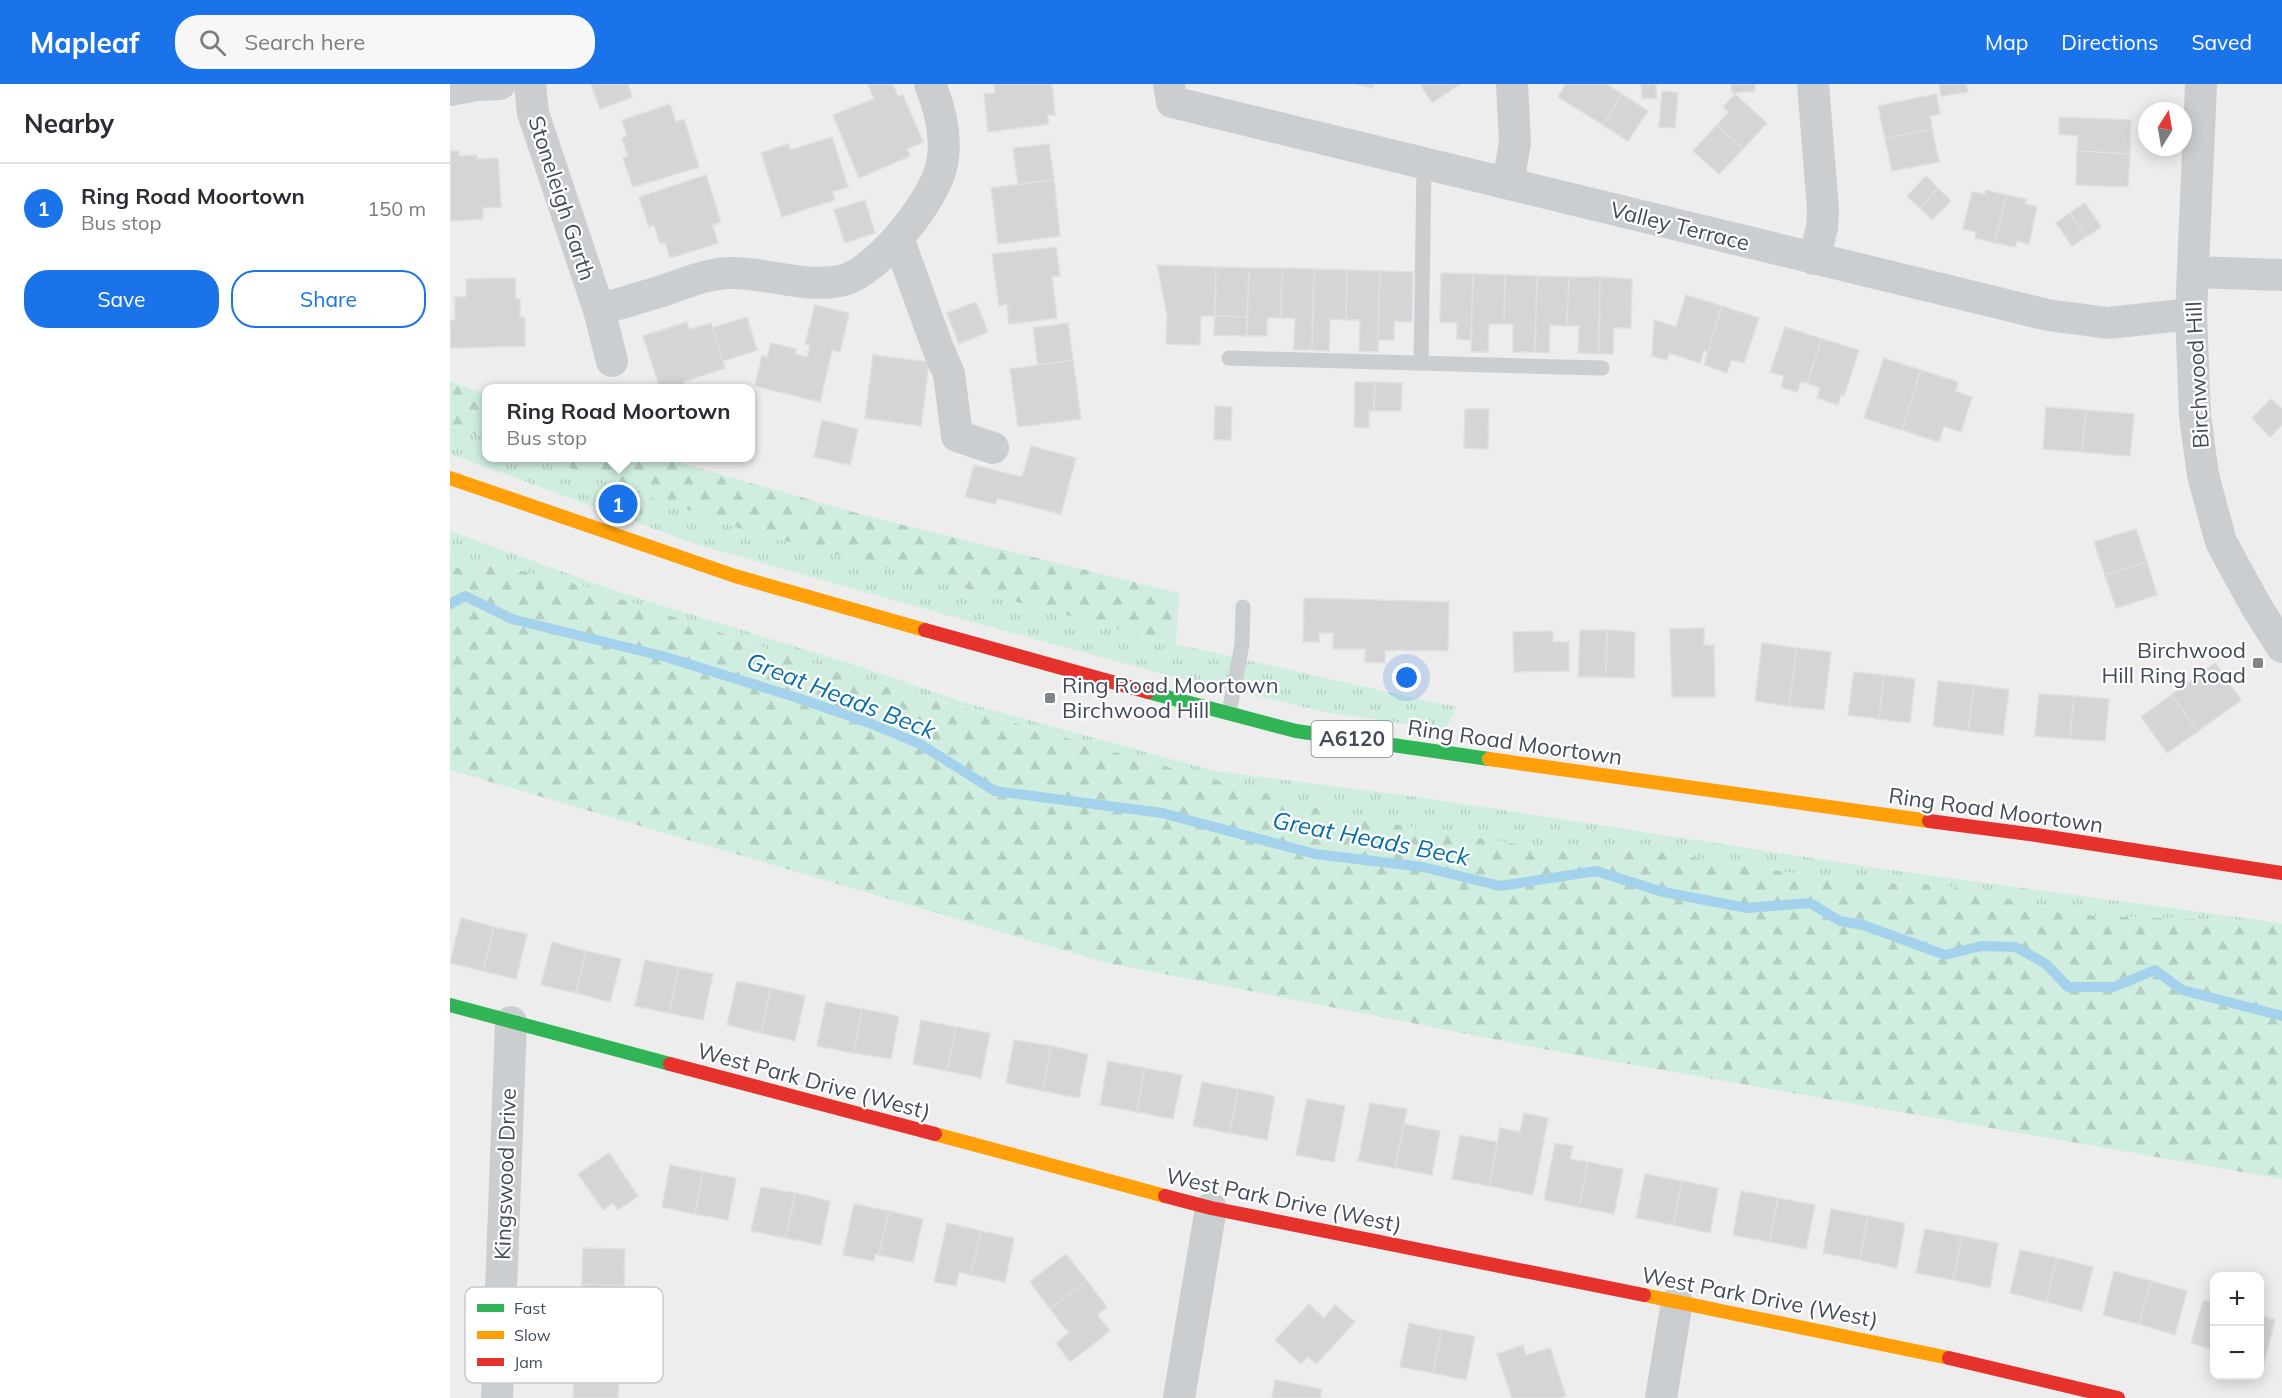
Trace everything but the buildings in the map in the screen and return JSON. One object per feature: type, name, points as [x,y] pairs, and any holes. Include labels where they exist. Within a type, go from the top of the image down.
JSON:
[{"type":"main road","name":"Ring Road Moortown","points":[[450,478],[735,576],[1113,683],[1296,731],[2036,835],[2282,873]]},
{"type":"main road","name":"West Park Drive (West)","points":[[450,1005],[1211,1208],[1904,1347],[2118,1398]]},
{"type":"street","points":[[450,90],[477,84],[500,84]]},
{"type":"street","name":"Stoneleigh Garth","points":[[530,84],[533,113],[599,310],[612,361]]},
{"type":"street","name":"Stoneleigh Garth","points":[[599,310],[700,278],[735,273],[808,282],[845,279],[871,263],[898,238],[928,197],[942,165],[942,132],[930,84]]},
{"type":"street","points":[[1508,183],[1515,143],[1512,84]]},
{"type":"street","points":[[1813,84],[1823,209],[1822,228],[1814,259]]},
{"type":"street","name":"Birchwood Hill","points":[[2201,84],[2191,315],[2195,416],[2204,475],[2222,542],[2256,606],[2282,647]]},
{"type":"street","name":"Valley Terrace","points":[[1171,93],[1424,163],[2048,315],[2108,323],[2191,315]]},
{"type":"street","points":[[898,238],[949,374],[957,436],[993,448]]},
{"type":"street","points":[[2193,272],[2282,275]]},
{"type":"street","name":"Kingswood Drive","points":[[501,1287],[511,1022]]},
{"type":"street","points":[[1179,1398],[1211,1208]]},
{"type":"street","points":[[1661,1398],[1677,1302]]},
{"type":"street","name":"Kingswood Drive","points":[[497,1398],[498,1383]]},
{"type":"lane","points":[[1421,363],[1424,163]]},
{"type":"lane","points":[[1229,358],[1602,368]]},
{"type":"lane","points":[[1229,713],[1242,644],[1243,607]]},
{"type":"green space","points":[[450,381],[482,393],[482,437],[450,425]]},
{"type":"green space","points":[[450,425],[482,437],[482,462],[553,462],[744,530],[1176,644],[1457,706],[1445,730],[1325,712],[1167,675],[698,545],[450,454]]},
{"type":"green space","points":[[553,462],[677,462],[871,517],[1179,593],[1176,644],[744,530]]},
{"type":"green space","points":[[450,531],[622,593],[861,667],[963,702],[1215,771],[1425,798],[1876,868],[2252,919],[2282,924],[2282,926],[2260,921],[2093,916],[1936,884],[1854,883],[1654,851],[1567,852],[1350,817],[1135,758],[793,657],[576,584],[499,566],[450,568]]},
{"type":"green space","points":[[499,566],[576,584],[793,657],[947,703],[1350,817],[1567,852],[1654,851],[1854,883],[1936,884],[2093,916],[2260,921],[2282,926],[2282,1179],[1554,1051],[1103,962],[450,770],[450,568]]},
{"type":"waterway","name":"Great Heads Beck","points":[[450,604],[465,596],[512,619],[666,657],[801,699],[920,744],[995,791],[1162,813],[1315,854],[1423,867],[1500,886],[1596,871],[1663,892],[1747,908],[1810,903],[1840,921],[1863,925],[1945,955],[1981,946],[2016,947],[2046,964],[2068,987],[2114,987],[2155,970],[2182,990],[2282,1016]]},
{"type":"traffic: fast","points":[[1148,692],[1296,731],[1489,759]]},
{"type":"traffic: fast","points":[[450,1005],[670,1064]]},
{"type":"traffic: slow","points":[[450,478],[735,576],[925,630]]},
{"type":"traffic: slow","points":[[1489,759],[1929,821]]},
{"type":"traffic: slow","points":[[935,1134],[1165,1196]]},
{"type":"traffic: slow","points":[[1644,1295],[1949,1358]]},
{"type":"traffic: jam","points":[[925,630],[1148,692]]},
{"type":"traffic: jam","points":[[1929,821],[2282,873]]},
{"type":"traffic: jam","points":[[670,1064],[935,1134]]},
{"type":"traffic: jam","points":[[1165,1196],[1211,1208],[1644,1295]]},
{"type":"traffic: jam","points":[[1949,1358],[2118,1398]]},
{"type":"place","name":"Ring Road Moortown","points":[[618,504]]},
{"type":"place","name":"Birchwood Hill Ring Road","points":[[2258,663]]},
{"type":"place","name":"Ring Road Moortown Birchwood Hill","points":[[1050,698]]}]
